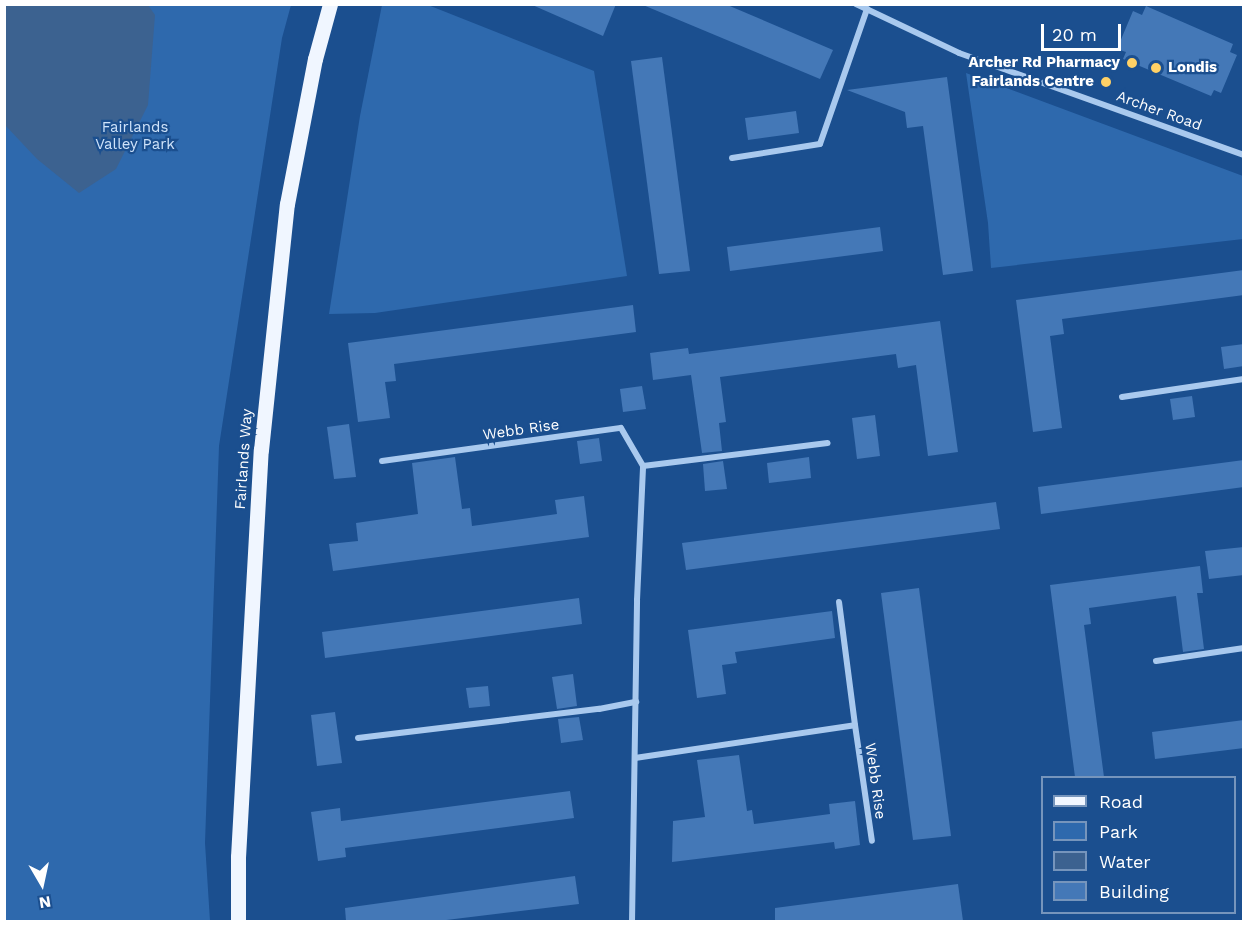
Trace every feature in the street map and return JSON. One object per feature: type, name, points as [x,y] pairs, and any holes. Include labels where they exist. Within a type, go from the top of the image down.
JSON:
[{"type":"main road","name":"Fairlands Way","points":[[238,921],[237,857],[261,450],[287,204],[315,59],[330,4]]},
{"type":"street","name":"Archer Road","points":[[856,4],[959,53],[1244,155]]},
{"type":"street","points":[[732,158],[820,144],[867,9]]},
{"type":"street","points":[[1122,396],[1244,379]]},
{"type":"street","name":"Webb Rise","points":[[382,461],[621,429],[643,466]]},
{"type":"street","points":[[632,921],[637,600],[643,466],[828,442]]},
{"type":"street","name":"Webb Rise","points":[[839,602],[872,840]]},
{"type":"street","points":[[1156,661],[1244,648]]},
{"type":"street","points":[[358,738],[599,709],[636,702]]},
{"type":"street","name":"Webb Rise","points":[[635,758],[855,725]]},
{"type":"green space","name":"Fairlands Valley Park","points":[[5,5],[291,5],[282,38],[219,446],[205,843],[210,921],[5,922]]},
{"type":"green space","points":[[382,5],[428,5],[594,71],[627,276],[375,313],[329,314],[360,116]]},
{"type":"green space","points":[[966,73],[1243,176],[1243,239],[991,268],[988,223]]},
{"type":"water","points":[[5,4],[148,5],[155,15],[148,105],[116,169],[79,193],[37,159],[5,125]]},
{"type":"building","points":[[530,4],[616,4],[603,36]]},
{"type":"building","points":[[725,4],[833,50],[820,79],[643,5]]},
{"type":"building","points":[[1146,6],[1233,44],[1230,52],[1237,55],[1221,93],[1214,90],[1211,96],[1123,59],[1126,52],[1117,49],[1133,11],[1142,15]]},
{"type":"building","points":[[662,57],[690,271],[659,274],[631,61]]},
{"type":"building","points":[[947,77],[973,271],[943,275],[923,126],[907,128],[905,112],[847,90]]},
{"type":"building","points":[[796,111],[799,133],[748,140],[745,118]]},
{"type":"building","points":[[880,227],[883,251],[730,271],[727,247]]},
{"type":"building","points":[[1244,270],[1244,295],[1062,319],[1064,334],[1050,336],[1062,428],[1033,432],[1016,300]]},
{"type":"building","points":[[633,305],[636,332],[394,364],[396,381],[385,382],[390,418],[358,422],[348,343]]},
{"type":"building","points":[[940,321],[958,452],[928,456],[916,365],[898,368],[896,354],[720,377],[726,422],[719,423],[722,451],[702,453],[691,375],[653,380],[650,353],[688,348],[689,354]]},
{"type":"building","points":[[1244,344],[1244,366],[1224,369],[1221,347]]},
{"type":"building","points":[[642,386],[646,409],[623,412],[620,389]]},
{"type":"building","points":[[1192,396],[1195,417],[1173,420],[1170,399]]},
{"type":"building","points":[[875,415],[880,456],[857,459],[852,418]]},
{"type":"building","points":[[349,424],[356,477],[334,479],[327,427]]},
{"type":"building","points":[[599,438],[602,461],[580,464],[577,441]]},
{"type":"building","points":[[455,457],[462,509],[470,508],[472,526],[557,514],[555,500],[584,496],[589,537],[333,571],[329,544],[358,541],[356,523],[418,514],[412,463]]},
{"type":"building","points":[[809,457],[811,478],[769,483],[767,463]]},
{"type":"building","points":[[1244,460],[1244,487],[1041,514],[1038,487]]},
{"type":"building","points":[[723,461],[727,489],[705,491],[703,464]]},
{"type":"building","points":[[996,502],[1000,529],[686,570],[682,543]]},
{"type":"building","points":[[1244,547],[1244,575],[1209,579],[1205,551]]},
{"type":"building","points":[[1200,566],[1203,593],[1197,593],[1204,649],[1183,652],[1176,596],[1089,608],[1091,624],[1084,625],[1104,776],[1075,776],[1050,585]]},
{"type":"building","points":[[919,588],[951,836],[913,840],[881,593]]},
{"type":"building","points":[[579,598],[582,624],[325,658],[322,632]]},
{"type":"building","points":[[832,611],[835,638],[735,652],[737,663],[722,665],[726,694],[697,698],[688,630]]},
{"type":"building","points":[[573,674],[577,706],[557,709],[552,677]]},
{"type":"building","points":[[488,686],[490,706],[469,708],[466,688]]},
{"type":"building","points":[[335,712],[342,763],[317,766],[311,715]]},
{"type":"building","points":[[579,717],[583,740],[561,743],[558,719]]},
{"type":"building","points":[[1244,720],[1244,748],[1155,759],[1152,732]]},
{"type":"building","points":[[739,755],[747,811],[752,810],[754,824],[830,814],[829,804],[855,801],[860,845],[835,849],[834,842],[672,862],[673,821],[705,817],[697,760]]},
{"type":"building","points":[[570,791],[574,818],[345,848],[346,857],[318,861],[311,812],[340,808],[341,821]]},
{"type":"building","points":[[575,876],[579,904],[438,921],[346,921],[345,908]]},
{"type":"building","points":[[958,884],[963,921],[775,921],[775,908]]},
{"type":"place","name":"Archer Rd Pharmacy","points":[[1132,63]]},
{"type":"place","name":"Londis","points":[[1156,68]]},
{"type":"place","name":"Fairlands Centre","points":[[1106,82]]}]
